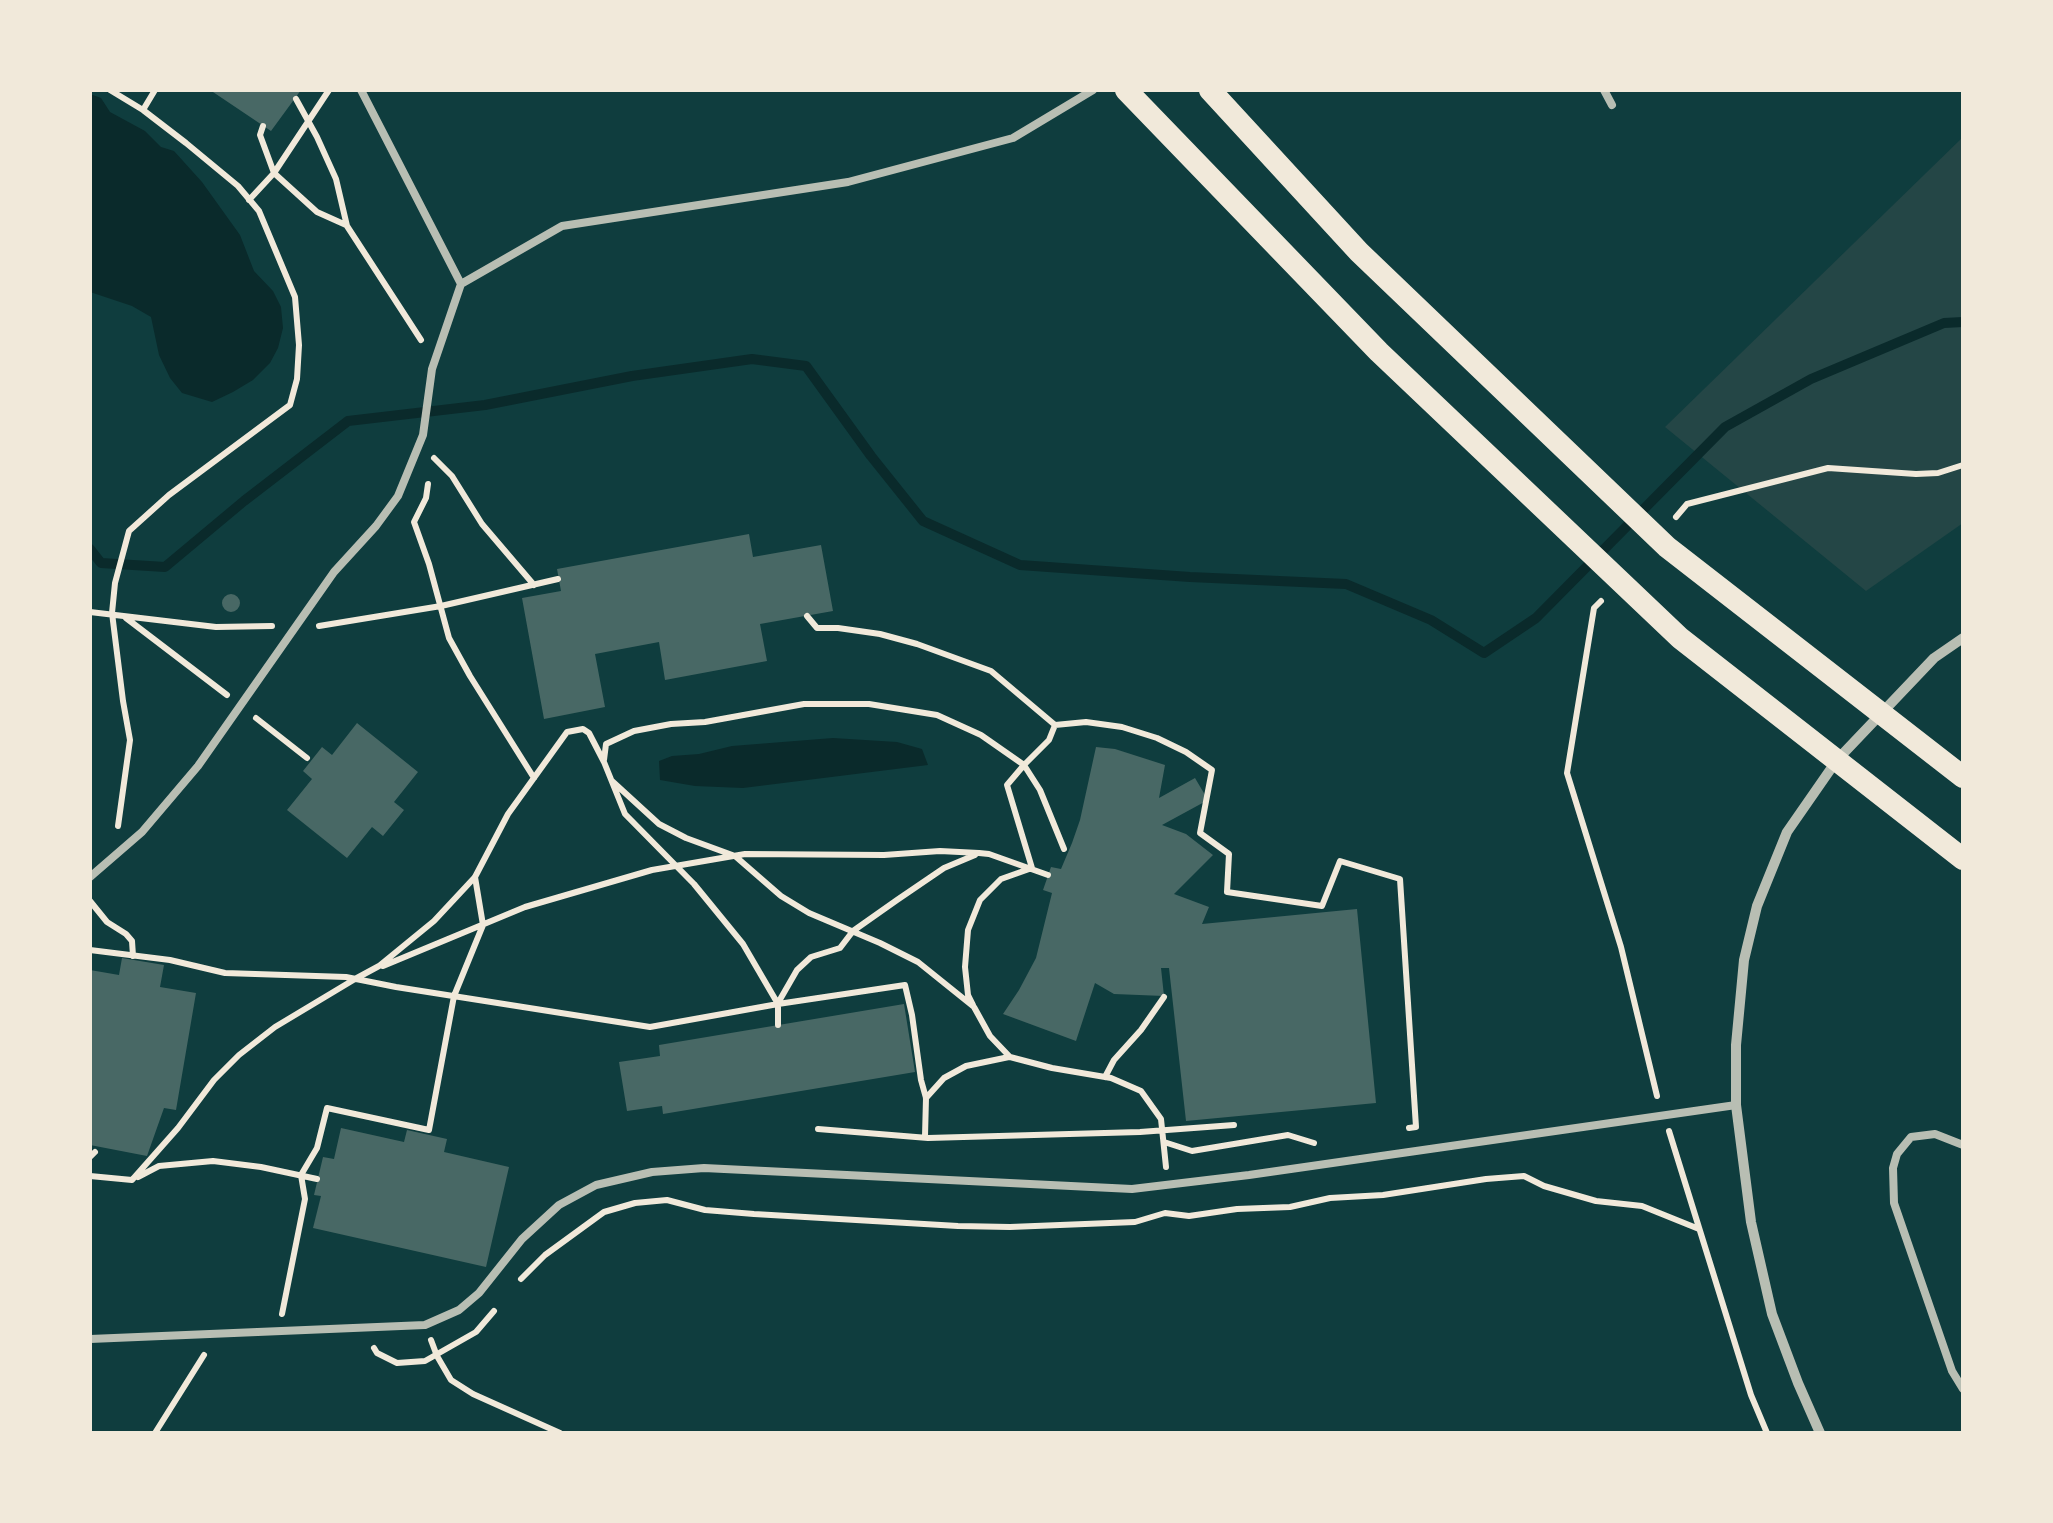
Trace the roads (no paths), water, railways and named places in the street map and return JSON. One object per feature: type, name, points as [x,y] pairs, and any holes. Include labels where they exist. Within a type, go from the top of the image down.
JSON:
[{"type":"main road","points":[[1126,90],[1379,352],[1585,548],[1618,592],[1963,859]]},
{"type":"main road","points":[[1210,90],[1360,252],[1666,547],[1963,776]]},
{"type":"street","points":[[1820,1433],[1772,1314],[1751,1222],[1736,1105],[1736,1045],[1744,960],[1757,906],[1787,832],[1837,760],[1934,658],[1963,638]]},
{"type":"lane","points":[[361,90],[461,284]]},
{"type":"lane","points":[[90,877],[142,832],[198,766],[334,572],[398,496],[423,435],[432,369],[461,284],[562,226],[848,182],[1014,138],[1093,90]]},
{"type":"lane","points":[[1604,90],[1612,104]]},
{"type":"lane","points":[[90,1338],[426,1325],[459,1310],[479,1294],[522,1239],[558,1205],[596,1185],[652,1172],[704,1168],[1132,1190],[1736,1105]]},
{"type":"lane","points":[[1963,1146],[1935,1134],[1912,1137],[1897,1154],[1893,1168],[1894,1203],[1952,1370],[1963,1389]]},
{"type":"waterway","points":[[90,549],[101,563],[165,567],[348,421],[485,405],[632,376],[752,359],[806,366],[923,521],[1020,565],[1346,584],[1431,620],[1484,653],[1536,618],[1725,427],[1811,379],[1944,323],[1963,322]]}]
